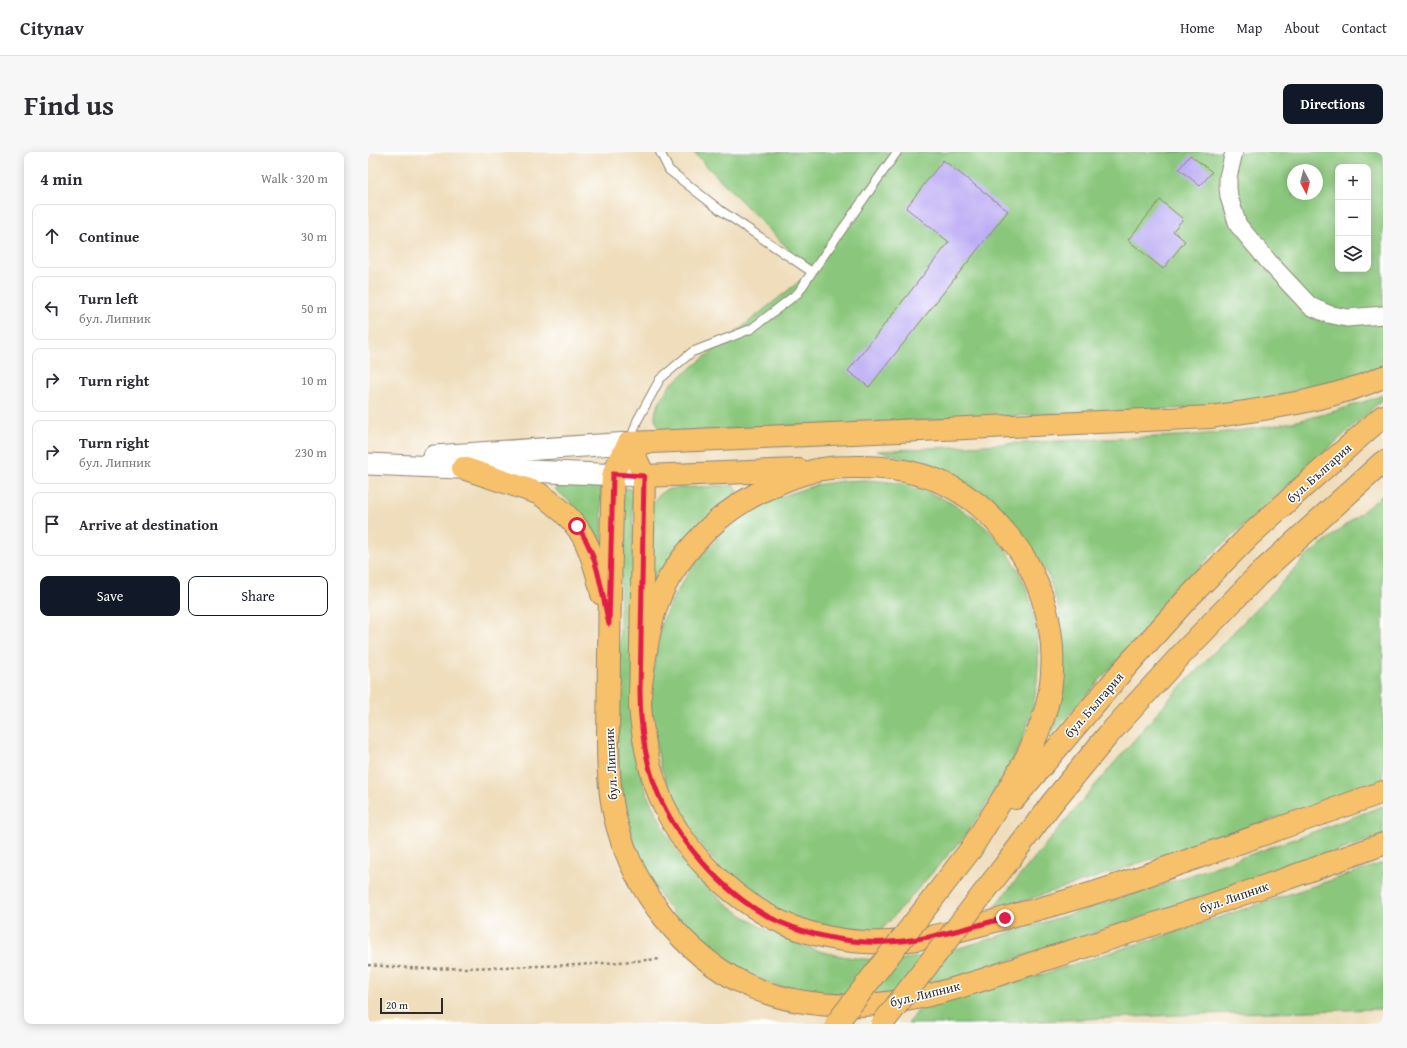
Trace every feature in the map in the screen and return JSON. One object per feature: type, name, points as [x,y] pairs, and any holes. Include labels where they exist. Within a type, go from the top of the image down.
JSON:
[{"type":"main road","points":[[629,443],[1211,417],[1283,406],[1336,394],[1383,377]]},
{"type":"main road","name":"бул. България","points":[[836,1024],[971,849],[1124,669],[1186,600],[1248,537],[1348,445],[1383,416]]},
{"type":"main road","points":[[613,474],[629,443]]},
{"type":"main road","points":[[629,443],[644,476],[640,691],[641,726],[654,784],[685,842],[700,860],[733,892],[770,917],[789,926],[812,933],[865,942],[886,942],[917,939],[1081,897],[1383,792]]},
{"type":"main road","points":[[882,1024],[1052,803],[1104,740],[1181,655],[1258,576],[1383,462]]},
{"type":"main road","points":[[644,476],[866,467],[906,471],[924,475],[971,499],[1010,537],[1023,553],[1039,587],[1048,619],[1052,656],[1052,676],[1046,706],[1025,760],[971,849]]},
{"type":"main road","points":[[463,468],[538,493],[549,500],[570,518],[584,536],[592,554],[609,624]]},
{"type":"main road","points":[[640,691],[650,627],[657,603],[661,592],[678,563],[717,521],[748,498],[766,488],[823,469]]},
{"type":"main road","name":"бул. Липник","points":[[613,474],[609,624],[608,763],[610,794],[617,825],[625,850],[649,896],[661,913],[686,942],[729,976],[746,985],[800,1001],[839,1006],[886,1004],[910,1000],[1118,936],[1285,880],[1383,844]]},
{"type":"street","points":[[1234,152],[1228,177],[1228,188],[1229,197],[1238,225],[1310,306],[1328,314],[1347,318],[1383,315]]},
{"type":"street","points":[[368,460],[629,443]]},
{"type":"street","points":[[368,464],[644,476]]},
{"type":"lane","points":[[660,152],[669,170],[720,210],[812,272]]},
{"type":"lane","points":[[629,443],[637,421],[660,379],[692,352],[751,329],[798,293],[897,152]]},
{"type":"path","points":[[368,965],[425,969],[578,965],[662,960]]},
{"type":"green space","points":[[693,152],[1383,152],[1383,366],[1369,372],[1301,392],[1211,407],[667,432],[656,422],[655,416],[656,410],[670,385],[811,272]]},
{"type":"green space","points":[[1383,395],[1383,399],[1212,554],[1050,736],[1063,677],[1063,646],[1059,610],[1049,577],[1027,541],[995,504],[957,477],[916,461],[877,451],[1230,432],[1312,418]]},
{"type":"green space","points":[[865,480],[897,483],[929,493],[954,504],[987,529],[1005,549],[1019,571],[1035,620],[1038,646],[1038,672],[1028,723],[1019,747],[1004,776],[967,833],[876,936],[790,919],[731,881],[692,834],[677,809],[661,768],[653,730],[651,707],[651,685],[661,625],[670,603],[692,567],[726,528],[746,512],[765,502],[816,485],[842,481]]},
{"type":"green space","points":[[555,485],[601,486],[603,546],[582,515],[556,490]]},
{"type":"green space","points":[[734,485],[739,492],[657,580],[651,578],[653,503],[657,497],[662,492],[672,489]]},
{"type":"green space","points":[[626,488],[630,489],[633,493],[633,647],[635,716],[641,773],[645,788],[648,797],[676,851],[682,859],[724,902],[748,919],[774,934],[801,945],[830,954],[859,959],[889,960],[926,956],[983,941],[1169,883],[1383,806],[1383,835],[1305,863],[960,977],[897,994],[829,996],[790,990],[758,979],[733,967],[710,951],[684,927],[663,900],[648,876],[634,846],[620,791],[618,762],[622,490]]},
{"type":"green space","points":[[1383,495],[1383,780],[1282,816],[990,912],[1073,811],[1171,697],[1307,556]]},
{"type":"green space","points":[[1383,863],[1383,1009],[1200,1014],[970,1024],[908,1024],[921,1007],[1033,977],[1169,934]]},
{"type":"building","points":[[1190,155],[1212,172],[1200,186],[1179,169]]},
{"type":"building","points":[[943,160],[1008,211],[869,387],[848,371],[949,242],[906,208]]},
{"type":"building","points":[[1160,200],[1183,219],[1173,231],[1185,241],[1163,269],[1128,240]]},
{"type":"route","points":[[577,526],[584,536],[592,554],[609,624],[613,474],[644,476],[640,706],[641,726],[649,764],[654,784],[662,802],[685,842],[700,860],[733,892],[770,917],[789,926],[831,938],[865,942],[910,940],[938,935],[1005,918]]}]
